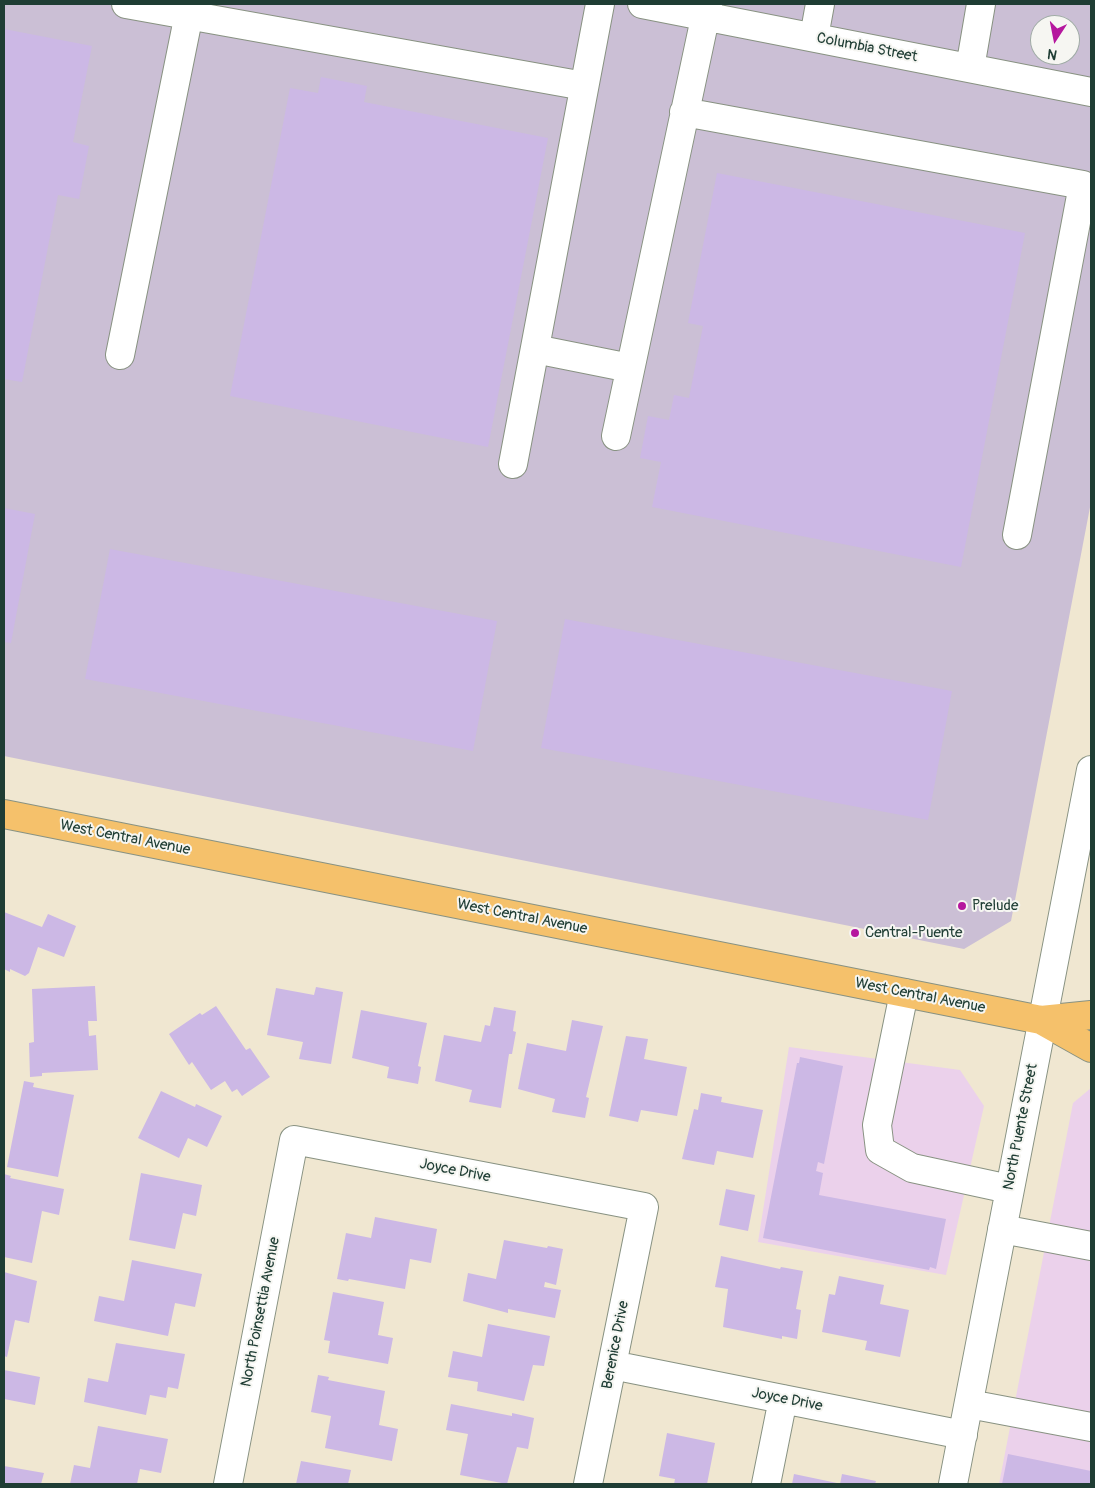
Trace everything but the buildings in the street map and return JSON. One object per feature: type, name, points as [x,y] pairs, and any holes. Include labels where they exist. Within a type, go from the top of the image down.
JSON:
[{"type":"main road","name":"West Central Avenue","points":[[4,814],[1041,1020],[1091,1015]]},
{"type":"main road","name":"West Central Avenue","points":[[1041,1020],[1091,1048]]},
{"type":"street","points":[[126,4],[189,10],[584,86]]},
{"type":"street","points":[[513,464],[600,4]]},
{"type":"street","name":"Columbia Street","points":[[642,4],[706,10],[814,38],[1091,92]]},
{"type":"street","points":[[814,38],[820,4]]},
{"type":"street","points":[[970,68],[981,4]]},
{"type":"street","points":[[120,355],[189,10]]},
{"type":"street","points":[[616,436],[706,10]]},
{"type":"street","points":[[684,112],[1083,185],[1017,535]]},
{"type":"street","points":[[535,349],[630,368]]},
{"type":"street","name":"North Puente Street","points":[[953,1484],[1041,1020],[1091,770]]},
{"type":"street","points":[[904,993],[877,1125],[880,1150],[912,1168],[1009,1189]]},
{"type":"street","name":"Joyce Drive","points":[[294,1140],[644,1207]]},
{"type":"street","name":"North Poinsettia Avenue","points":[[228,1484],[294,1140]]},
{"type":"street","name":"Berenice Drive","points":[[588,1484],[644,1207]]},
{"type":"street","points":[[1002,1229],[1091,1246]]},
{"type":"street","name":"Joyce Drive","points":[[612,1365],[963,1435]]},
{"type":"street","points":[[766,1484],[783,1399]]},
{"type":"street","points":[[969,1404],[1091,1427]]},
{"type":"shaded area","points":[[4,4],[1091,4],[1091,502],[1011,921],[964,949],[4,756]]},
{"type":"shaded area","points":[[789,1047],[960,1070],[984,1106],[946,1275],[758,1242]]},
{"type":"shaded area","points":[[1091,1088],[1091,1484],[999,1484],[1073,1103]]},
{"type":"place","name":"Prelude","points":[[962,906]]},
{"type":"place","name":"Central-Puente","points":[[855,933]]}]
